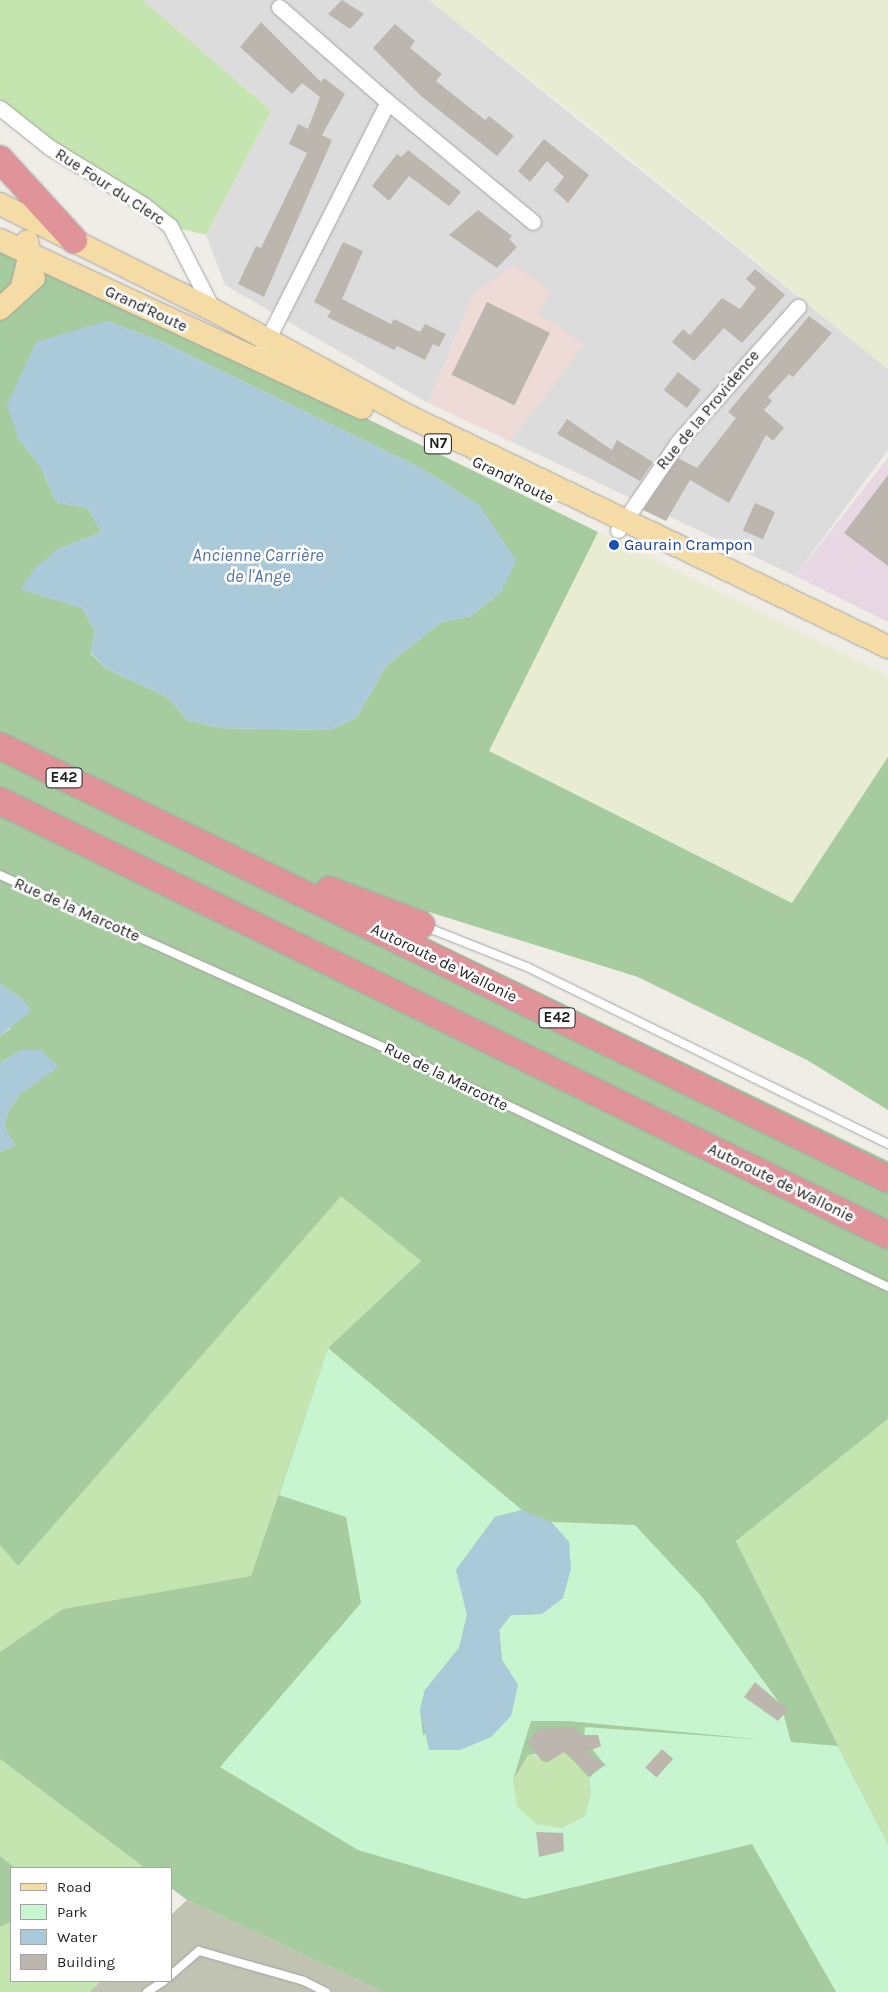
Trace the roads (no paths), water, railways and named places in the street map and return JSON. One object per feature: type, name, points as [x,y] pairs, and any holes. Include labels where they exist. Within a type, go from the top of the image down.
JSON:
[{"type":"highway","points":[[0,159],[74,240]]},
{"type":"highway","name":"Autoroute de Wallonie","points":[[0,746],[888,1179]]},
{"type":"highway","name":"Autoroute de Wallonie","points":[[0,801],[888,1235]]},
{"type":"highway","points":[[226,857],[299,879],[422,926]]},
{"type":"main road","name":"Grand'Route","points":[[5,206],[213,310],[408,416],[888,663]]},
{"type":"main road","points":[[5,206],[24,227],[30,254],[22,286]]},
{"type":"main road","name":"Grand'Route","points":[[0,240],[257,360],[888,647]]},
{"type":"main road","points":[[0,310],[22,286],[37,275],[60,268]]},
{"type":"street","points":[[279,7],[388,102],[533,222]]},
{"type":"street","points":[[257,360],[388,102]]},
{"type":"street","name":"Rue Four du Clerc","points":[[0,108],[49,147],[144,205],[170,226],[213,310]]},
{"type":"street","name":"Rue de la Providence","points":[[621,524],[678,442],[798,307]]},
{"type":"lane","name":"Rue de la Marcotte","points":[[0,875],[434,1070],[888,1287]]},
{"type":"lane","points":[[422,926],[527,967],[888,1144]]},
{"type":"lane","points":[[172,1974],[199,1951],[304,1982],[326,1992]]},
{"type":"lane","points":[[147,1992],[162,1982]]},
{"type":"water","name":"Ancienne Carrière de l'Ange","points":[[107,321],[158,340],[419,467],[480,506],[516,560],[502,591],[471,616],[440,623],[386,666],[356,718],[330,730],[219,728],[187,720],[169,698],[107,669],[91,653],[95,631],[82,608],[20,589],[36,567],[58,549],[102,532],[87,508],[56,502],[41,467],[18,438],[7,405],[36,342]]},
{"type":"water","points":[[0,984],[23,999],[31,1011],[0,1036]]},
{"type":"water","points":[[21,1050],[41,1050],[59,1067],[20,1094],[8,1111],[4,1127],[15,1145],[0,1152],[0,1063]]},
{"type":"water","points":[[522,1510],[551,1522],[569,1542],[571,1569],[563,1598],[542,1614],[511,1615],[499,1629],[502,1660],[518,1685],[511,1716],[491,1737],[460,1750],[429,1750],[420,1710],[425,1690],[459,1648],[467,1615],[456,1570],[495,1517]]},
{"type":"place","name":"Gaurain Crampon","points":[[614,545]]}]
